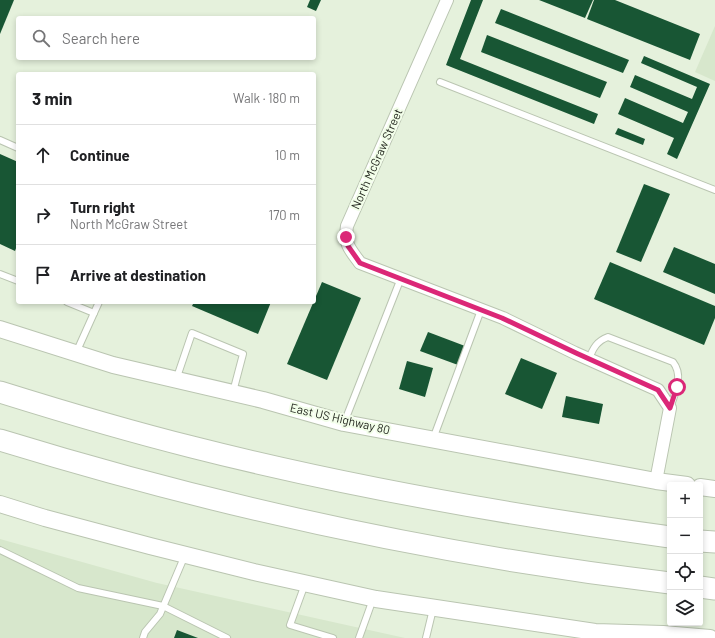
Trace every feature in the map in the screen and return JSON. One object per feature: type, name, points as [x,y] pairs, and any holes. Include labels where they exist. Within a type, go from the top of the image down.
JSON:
[{"type":"highway","points":[[0,392],[106,424],[186,445],[384,490],[562,522],[667,537]]},
{"type":"highway","points":[[0,440],[136,480],[276,514],[462,552],[667,583]]},
{"type":"highway","points":[[703,540],[715,542]]},
{"type":"highway","points":[[703,587],[715,589]]},
{"type":"main road","name":"East US Highway 80","points":[[0,329],[114,365],[233,393],[344,423],[667,482]]},
{"type":"main road","points":[[703,487],[715,489]]},
{"type":"main road","points":[[0,504],[45,518],[185,555],[373,599],[620,636],[663,634],[710,638]]},
{"type":"street","name":"North McGraw Street","points":[[447,0],[348,226],[346,237],[348,246],[360,263],[502,318],[658,390],[670,408]]},
{"type":"street","points":[[656,481],[670,408]]},
{"type":"lane","points":[[440,82],[715,190]]},
{"type":"lane","points":[[0,140],[16,147]]},
{"type":"lane","points":[[0,274],[16,280]]},
{"type":"lane","points":[[344,423],[401,278]]},
{"type":"lane","points":[[72,304],[94,314]]},
{"type":"lane","points":[[76,353],[98,304]]},
{"type":"lane","points":[[433,439],[481,310]]},
{"type":"lane","points":[[176,380],[192,333],[243,354],[233,393]]},
{"type":"lane","points":[[589,359],[593,347],[600,340],[608,337],[673,362],[678,368],[679,378],[670,408]]},
{"type":"lane","points":[[0,550],[78,588],[163,606],[227,638]]},
{"type":"lane","points":[[143,638],[145,632],[160,614],[185,555]]},
{"type":"lane","points":[[306,583],[290,625],[333,638]]},
{"type":"lane","points":[[359,638],[373,599]]},
{"type":"lane","points":[[426,638],[434,608]]},
{"type":"shaded area","points":[[715,26],[715,81],[695,72]]},
{"type":"shaded area","points":[[0,539],[157,583],[405,638],[0,638]]},
{"type":"building","points":[[0,0],[14,0],[0,34]]},
{"type":"building","points":[[310,0],[321,0],[316,11],[307,7]]},
{"type":"building","points":[[471,0],[483,0],[460,59],[598,114],[594,124],[446,65]]},
{"type":"building","points":[[539,0],[593,0],[585,18]]},
{"type":"building","points":[[594,0],[615,0],[700,34],[690,60],[587,19]]},
{"type":"building","points":[[501,9],[629,60],[623,73],[495,23]]},
{"type":"building","points":[[487,35],[607,82],[600,98],[481,52]]},
{"type":"building","points":[[644,56],[710,84],[677,159],[667,154],[674,138],[618,114],[625,98],[683,123],[688,112],[630,87],[635,75],[692,99],[697,87],[641,63]]},
{"type":"building","points":[[618,128],[645,139],[643,145],[615,134]]},
{"type":"building","points":[[0,154],[16,161],[16,248],[15,251],[0,244]]},
{"type":"building","points":[[644,184],[670,194],[641,262],[616,252]]},
{"type":"building","points":[[674,247],[715,264],[715,294],[663,272]]},
{"type":"building","points":[[610,262],[715,306],[715,318],[704,345],[594,299]]},
{"type":"building","points":[[322,282],[361,298],[327,380],[287,364],[313,304],[316,304],[316,296]]},
{"type":"building","points":[[193,304],[270,304],[258,334],[192,306]]},
{"type":"building","points":[[428,332],[465,346],[458,365],[420,351]]},
{"type":"building","points":[[521,358],[557,373],[542,409],[505,394]]},
{"type":"building","points":[[407,361],[433,368],[425,397],[399,389]]},
{"type":"building","points":[[566,396],[603,404],[599,424],[562,417]]},
{"type":"building","points":[[177,630],[198,638],[174,638]]},
{"type":"route","points":[[346,237],[348,246],[360,263],[502,318],[658,390],[670,408],[677,387]]}]
